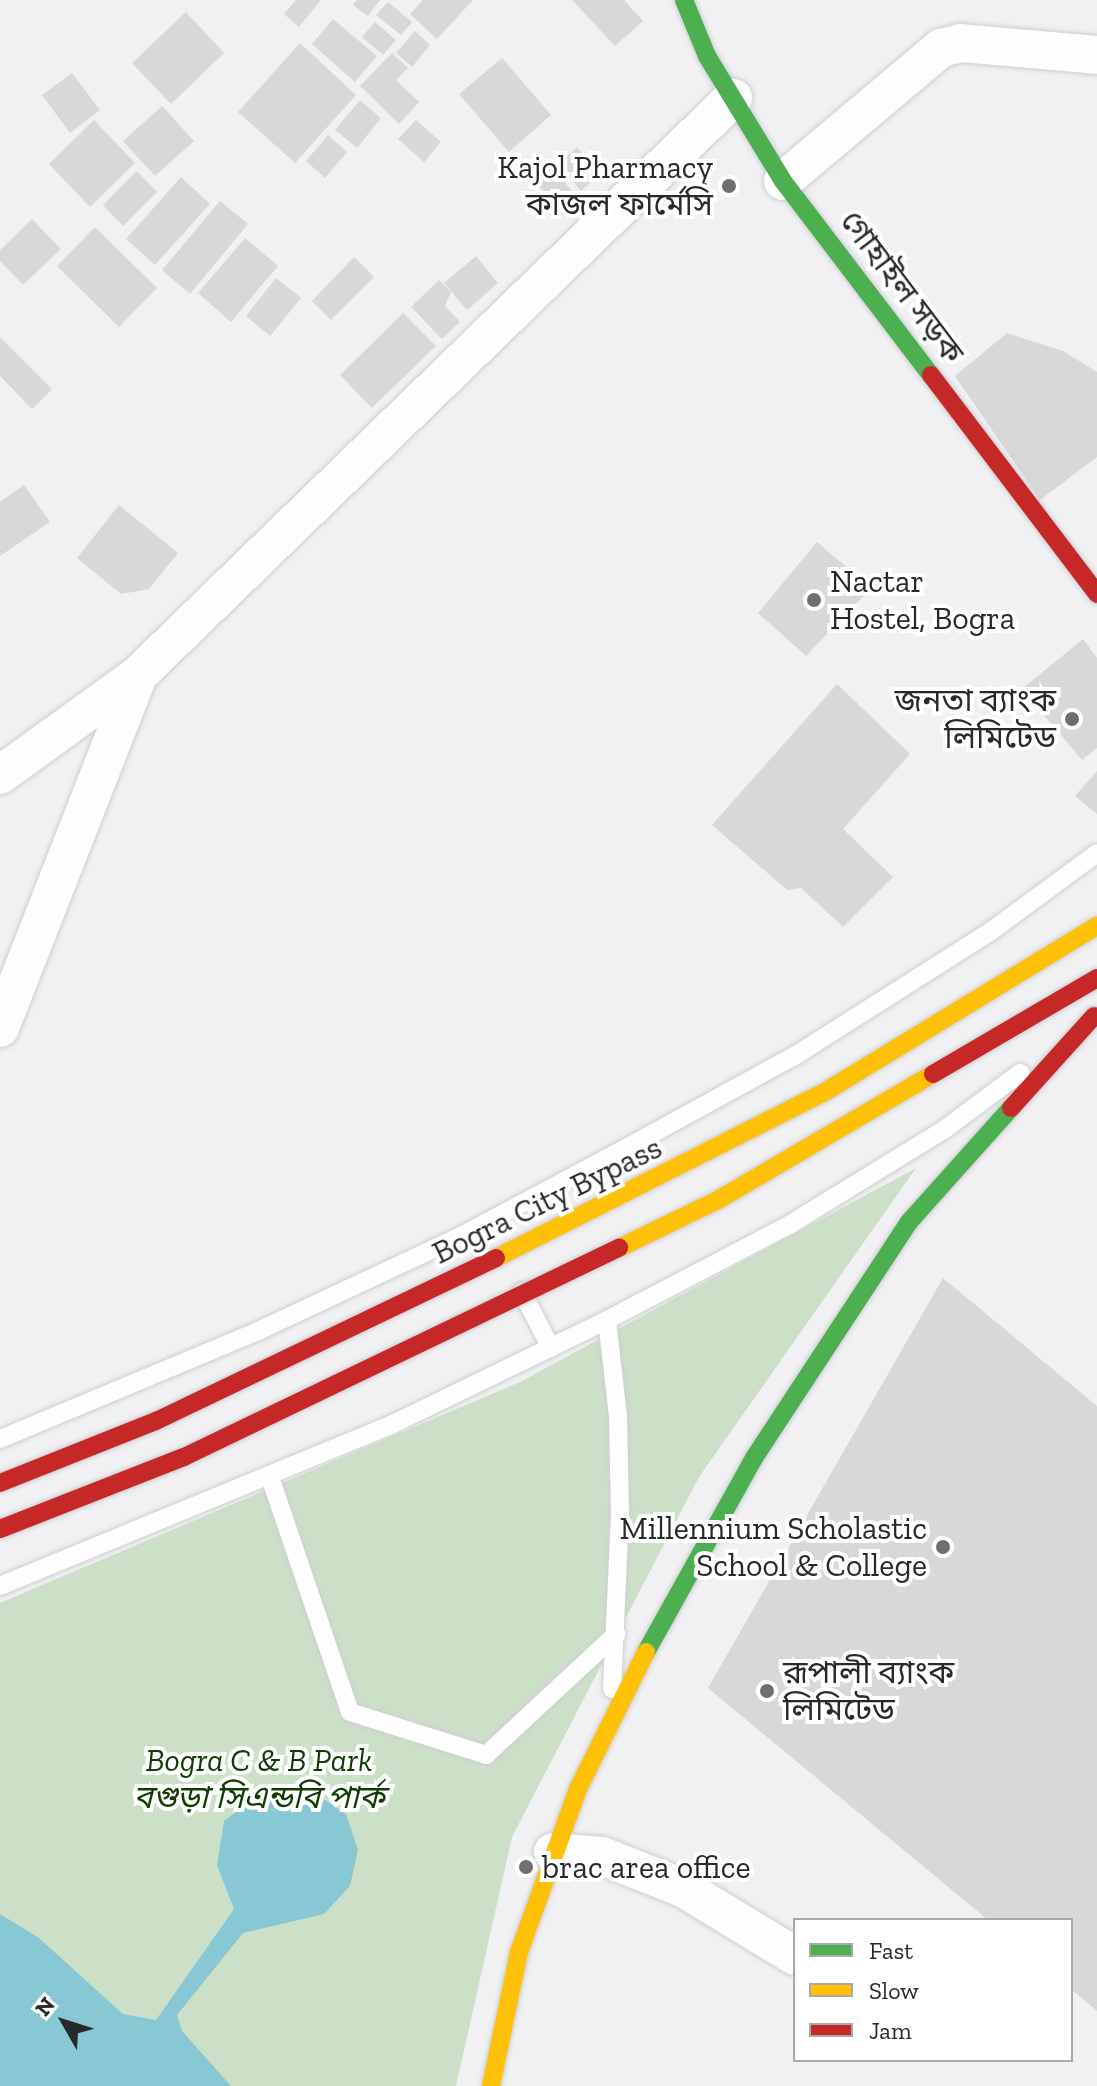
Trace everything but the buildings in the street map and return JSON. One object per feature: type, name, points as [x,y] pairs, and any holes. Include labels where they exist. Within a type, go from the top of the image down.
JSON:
[{"type":"main road","name":"গোহাইল সড়ক","points":[[684,0],[733,98],[783,181],[1097,594]]},
{"type":"main road","name":"Bogra City Bypass","points":[[0,1483],[156,1421],[633,1193],[828,1090],[1097,926]]},
{"type":"main road","points":[[0,1529],[184,1457],[718,1200],[1097,978]]},
{"type":"main road","points":[[491,2086],[519,1952],[553,1852],[609,1718],[754,1458],[909,1222],[1096,1015]]},
{"type":"street","points":[[783,181],[941,48],[961,43],[1097,55]]},
{"type":"street","points":[[0,775],[138,675],[733,98]]},
{"type":"street","points":[[0,1028],[138,675]]},
{"type":"street","points":[[553,1852],[602,1856],[683,1888],[793,1955]]},
{"type":"lane","points":[[0,1439],[245,1337],[486,1222],[796,1055],[990,932],[1097,853]]},
{"type":"lane","points":[[0,1586],[270,1477],[607,1320],[789,1225],[932,1137],[1096,1015]]},
{"type":"lane","points":[[486,1222],[551,1348]]},
{"type":"lane","points":[[607,1320],[618,1417],[616,1634],[609,1718]]},
{"type":"lane","points":[[270,1477],[350,1712],[486,1755],[616,1634]]},
{"type":"green space","name":"Bogra C & B Park বগুড়া সিএন্ডবি পার্ক","points":[[916,1168],[699,1477],[512,1837],[456,2086],[0,2086],[0,1603],[520,1382]]},
{"type":"water","points":[[286,1790],[325,1800],[346,1814],[358,1850],[350,1886],[324,1914],[243,1933],[177,2015],[182,2031],[231,2086],[0,2086],[0,1914],[39,1938],[123,2014],[156,2020],[234,1909],[217,1865],[224,1821],[248,1803]]},
{"type":"traffic: fast","points":[[684,0],[707,56],[783,181],[931,375]]},
{"type":"traffic: fast","points":[[646,1652],[754,1458],[909,1222],[1011,1108]]},
{"type":"traffic: slow","points":[[496,1258],[828,1090],[1097,926]]},
{"type":"traffic: slow","points":[[619,1248],[718,1200],[933,1074]]},
{"type":"traffic: slow","points":[[491,2086],[519,1952],[578,1789],[646,1652]]},
{"type":"traffic: jam","points":[[931,375],[1097,594]]},
{"type":"traffic: jam","points":[[933,1074],[1097,978]]},
{"type":"traffic: jam","points":[[1011,1108],[1094,1016]]},
{"type":"traffic: jam","points":[[0,1529],[184,1457],[619,1248]]},
{"type":"traffic: jam","points":[[0,1483],[156,1421],[496,1258]]},
{"type":"place","name":"Kajol Pharmacy কাজল ফার্মেসি","points":[[729,186]]},
{"type":"place","name":"Nactar Hostel, Bogra","points":[[814,600]]},
{"type":"place","name":"জনতা ব্যাংক লিমিটেড","points":[[1072,719]]},
{"type":"place","name":"Millennium Scholastic School & College","points":[[943,1547]]},
{"type":"place","name":"রূপালী ব্যাংক লিমিটেড","points":[[767,1691]]},
{"type":"place","name":"brac area office","points":[[526,1867]]}]
